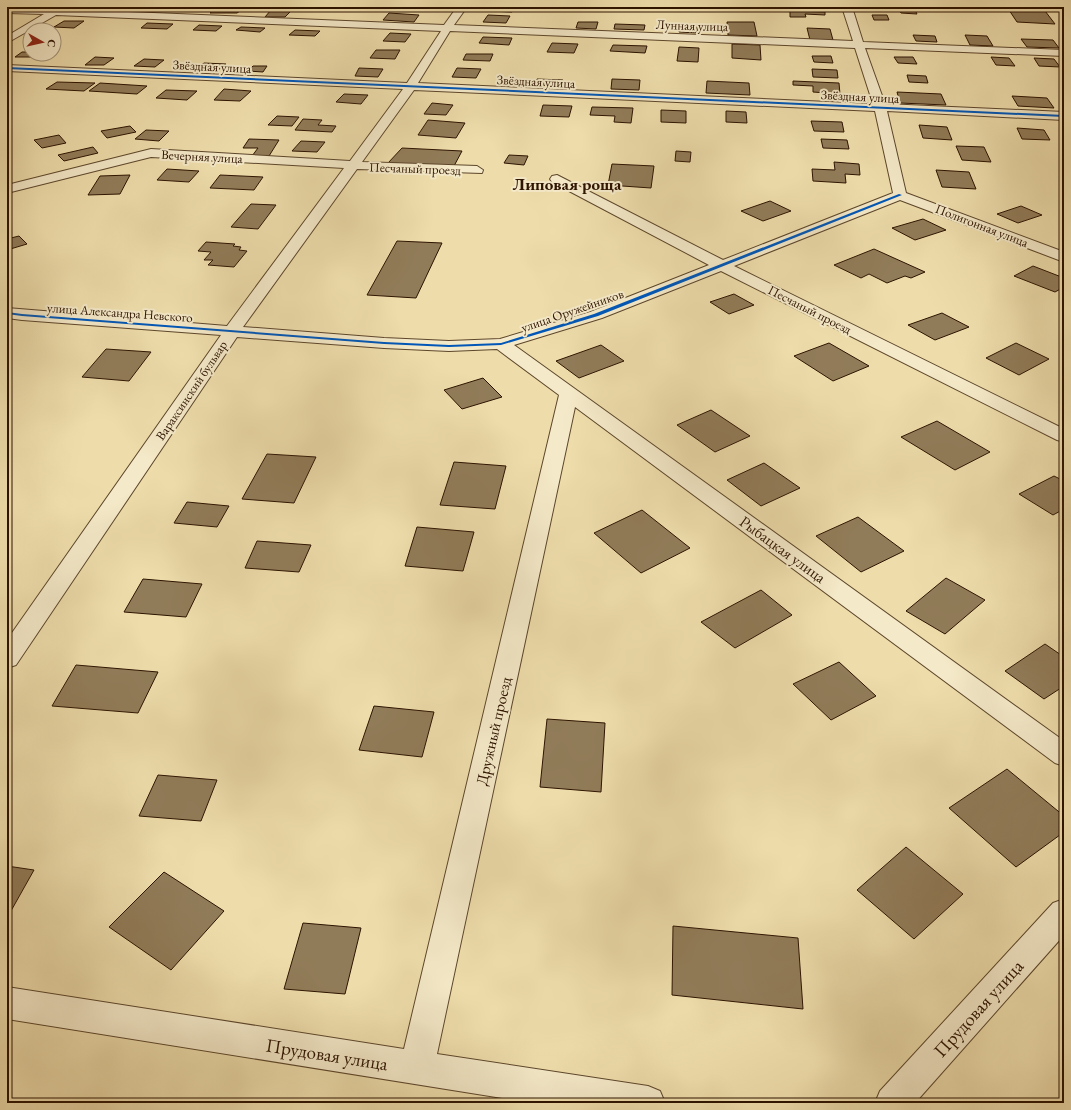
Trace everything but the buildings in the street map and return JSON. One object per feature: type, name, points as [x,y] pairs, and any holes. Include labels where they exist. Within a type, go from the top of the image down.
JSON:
[{"type":"street","points":[[7,40],[64,7]]},
{"type":"street","name":"Вараксинский бульвар","points":[[7,659],[232,331],[411,86],[447,28],[462,7]]},
{"type":"street","points":[[847,7],[858,45],[880,108],[900,195]]},
{"type":"street","name":"Лунная улица","points":[[7,10],[1064,53]]},
{"type":"street","name":"Звёздная улица","points":[[7,68],[1064,116]]},
{"type":"street","name":"Вечерняя улица","points":[[7,189],[151,153],[353,165]]},
{"type":"street","name":"Песчаный проезд","points":[[353,165],[477,170]]},
{"type":"street","name":"Песчаный проезд","points":[[557,179],[723,266],[1064,436]]},
{"type":"street","name":"Полигонная улица","points":[[900,195],[1064,257]]},
{"type":"street","name":"улица Оружейников","points":[[232,331],[384,343],[449,346],[501,344],[596,315],[900,195]]},
{"type":"street","name":"улица Александра Невского","points":[[7,313],[22,316],[232,331]]},
{"type":"street","name":"Рыбацкая улица","points":[[501,344],[1064,755]]},
{"type":"street","name":"Дружный проезд","points":[[417,1068],[569,393]]},
{"type":"street","name":"Прудовая улица","points":[[892,1103],[1064,913]]},
{"type":"street","name":"Прудовая улица","points":[[7,1003],[648,1103]]},
{"type":"cycle path","points":[[7,68],[1064,116]]},
{"type":"cycle path","points":[[7,313],[384,343],[449,346],[501,344],[596,315],[900,195]]},
{"type":"district","name":"Липовая роща","points":[[567,184]]}]
